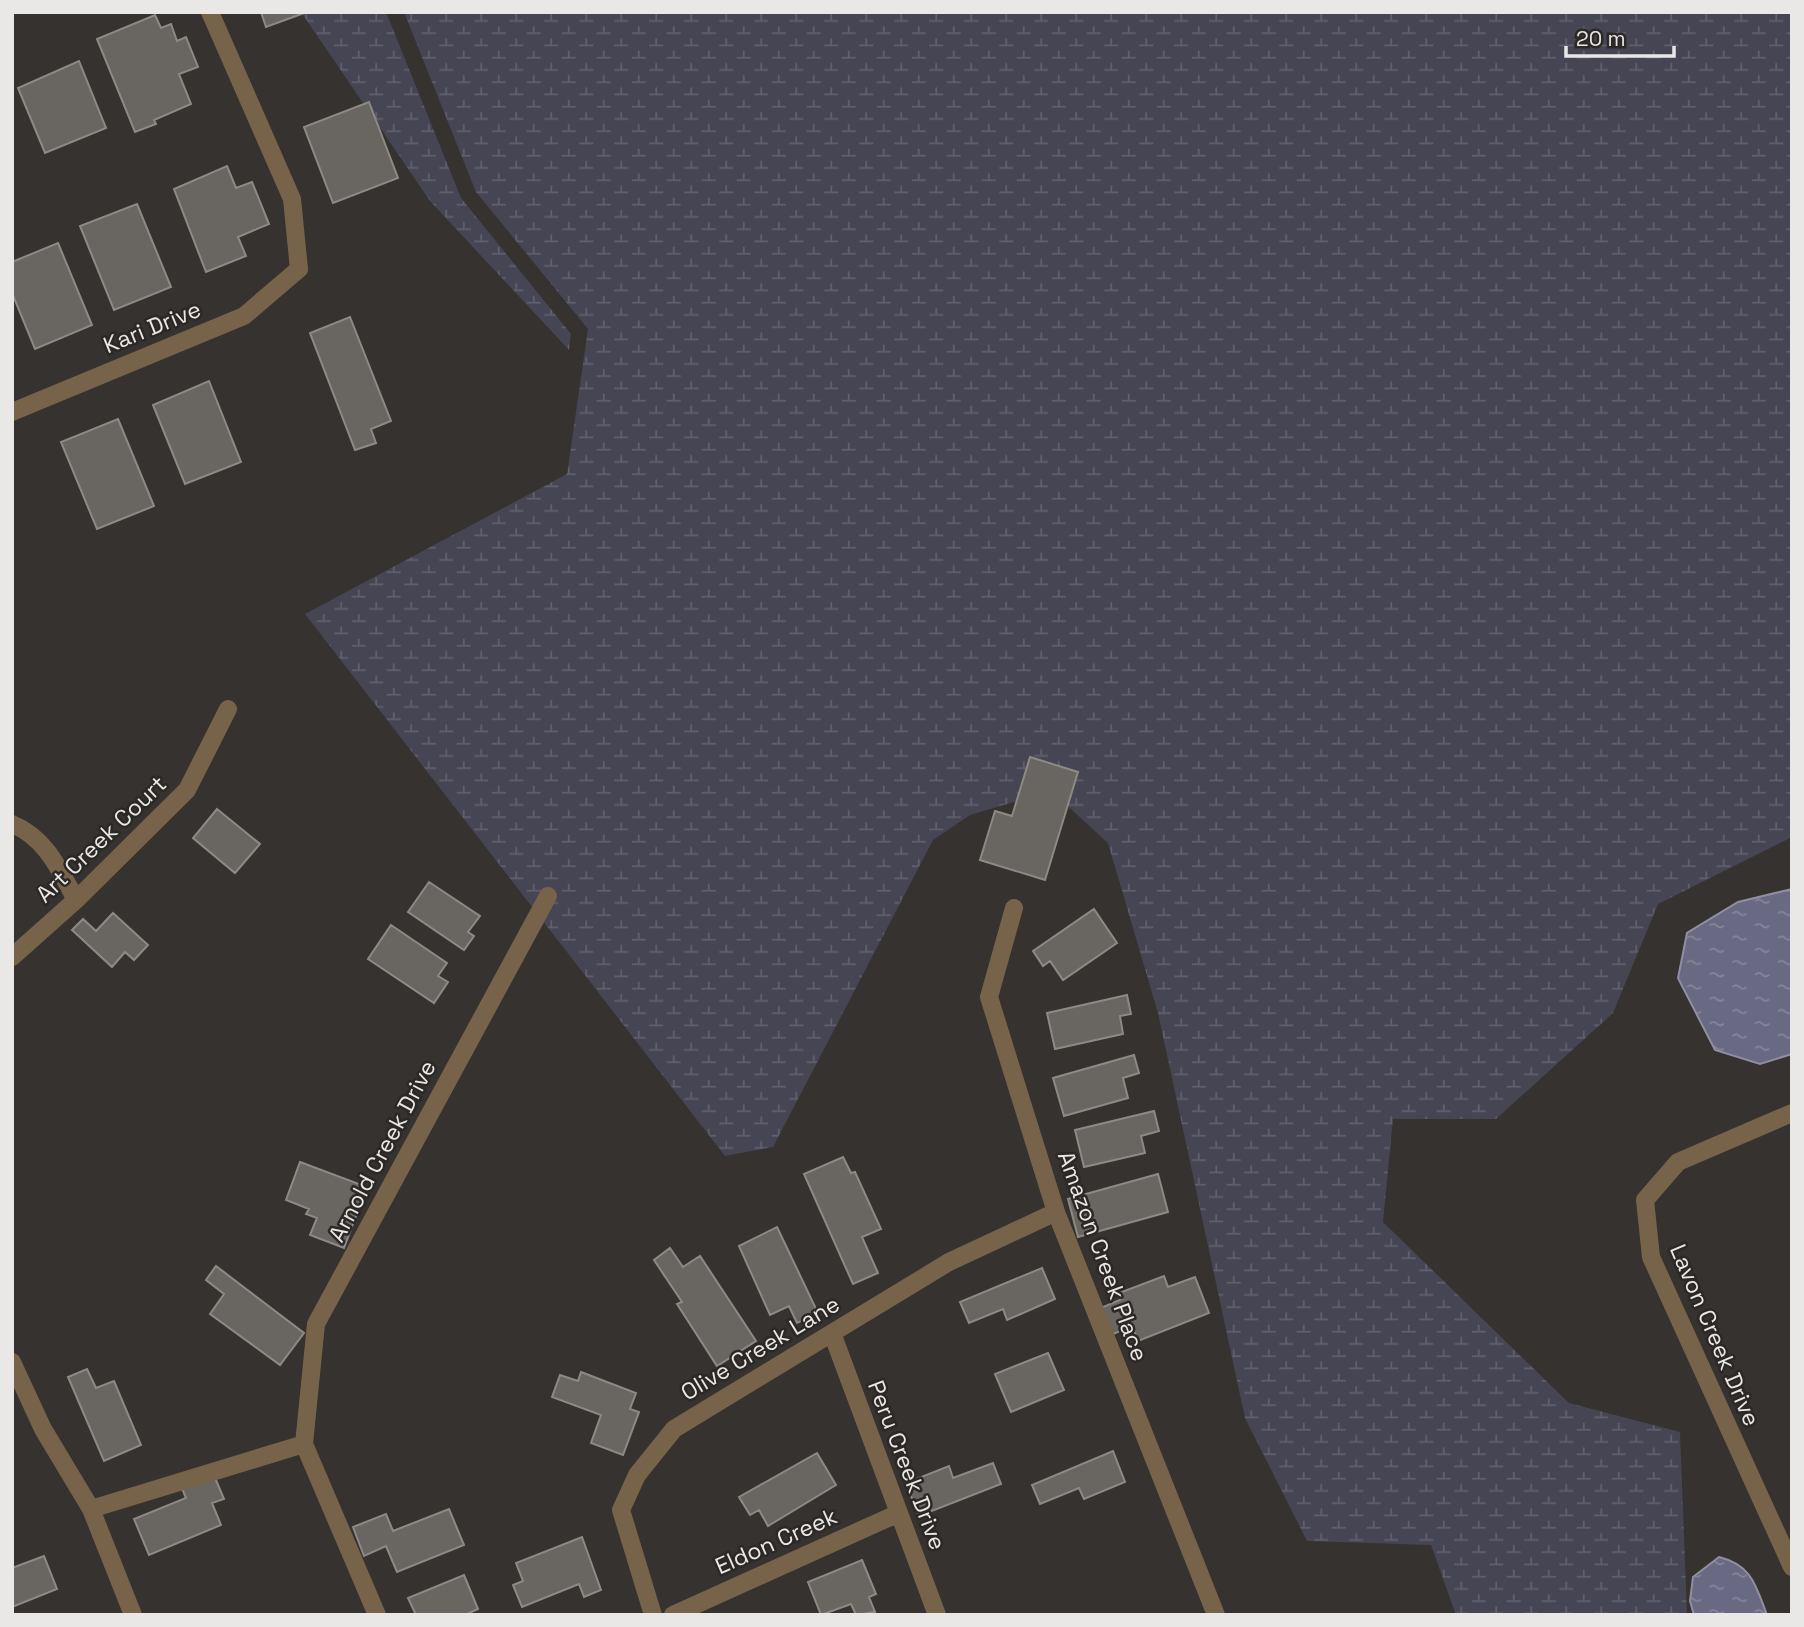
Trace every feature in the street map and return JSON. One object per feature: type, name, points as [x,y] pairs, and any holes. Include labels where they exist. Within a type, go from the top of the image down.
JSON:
[{"type":"street","name":"Kari Drive","points":[[12,412],[244,316],[299,269],[292,199],[210,12]]},
{"type":"street","name":"Art Creek Court","points":[[12,957],[76,900],[187,790],[228,709]]},
{"type":"street","points":[[12,824],[29,831],[52,854],[76,900]]},
{"type":"street","name":"Arnold Creek Drive","points":[[377,1615],[304,1444],[316,1324],[548,896]]},
{"type":"street","name":"Amazon Creek Place","points":[[1014,908],[989,997],[1056,1212],[1216,1615]]},
{"type":"street","name":"Lavon Creek Drive","points":[[1792,1113],[1678,1162],[1645,1200],[1651,1257],[1792,1567]]},
{"type":"street","name":"Olive Creek Lane","points":[[653,1615],[621,1510],[637,1475],[674,1429],[949,1262],[1056,1212]]},
{"type":"street","name":"Peru Creek Drive","points":[[832,1333],[937,1615]]},
{"type":"street","points":[[12,1362],[43,1429],[91,1509],[133,1615]]},
{"type":"street","points":[[91,1509],[304,1444]]},
{"type":"street","name":"Eldon Creek","points":[[673,1615],[899,1513]]},
{"type":"green space","points":[[301,12],[386,12],[461,198],[571,334],[569,350],[430,201]]},
{"type":"green space","points":[[404,12],[1792,12],[1792,837],[1658,904],[1613,1013],[1496,1119],[1393,1119],[1383,1222],[1569,1403],[1680,1432],[1687,1615],[1456,1615],[1431,1545],[1307,1541],[1245,1418],[1158,1013],[1108,843],[1051,791],[970,815],[933,840],[773,1147],[725,1156],[305,614],[567,474],[588,329],[476,192]]},
{"type":"water","points":[[1792,889],[1792,1054],[1760,1064],[1715,1050],[1678,978],[1687,933],[1738,902]]},
{"type":"water","points":[[1719,1557],[1739,1565],[1746,1571],[1756,1586],[1767,1615],[1694,1615],[1690,1601],[1693,1577]]},
{"type":"building","points":[[261,12],[307,12],[266,27]]},
{"type":"building","points":[[155,15],[161,28],[171,24],[177,41],[186,37],[198,67],[179,74],[191,104],[154,120],[156,124],[135,132],[97,39]]},
{"type":"building","points":[[79,61],[106,128],[45,153],[18,88]]},
{"type":"building","points":[[369,102],[398,178],[333,203],[304,127]]},
{"type":"building","points":[[227,166],[236,188],[252,182],[269,224],[238,237],[246,256],[206,272],[174,189]]},
{"type":"building","points":[[137,204],[171,287],[114,310],[80,226]]},
{"type":"building","points":[[58,243],[92,325],[35,349],[12,293],[12,262]]},
{"type":"building","points":[[350,317],[391,421],[371,429],[376,443],[355,450],[310,333]]},
{"type":"building","points":[[209,381],[241,462],[185,484],[153,405]]},
{"type":"building","points":[[118,419],[154,506],[97,529],[61,442]]},
{"type":"building","points":[[1030,757],[1078,772],[1045,880],[980,860],[995,811],[1012,816]]},
{"type":"building","points":[[217,809],[260,844],[235,873],[193,838]]},
{"type":"building","points":[[429,882],[480,916],[468,932],[474,936],[464,950],[408,912]]},
{"type":"building","points":[[1094,909],[1117,943],[1063,980],[1050,961],[1043,966],[1033,951]]},
{"type":"building","points":[[113,913],[148,945],[134,960],[125,952],[112,967],[72,930],[83,919],[96,931]]},
{"type":"building","points":[[391,925],[447,963],[438,976],[448,982],[434,1003],[368,959]]},
{"type":"building","points":[[1127,995],[1131,1014],[1120,1016],[1123,1034],[1055,1049],[1047,1013]]},
{"type":"building","points":[[1134,1055],[1139,1073],[1123,1078],[1128,1098],[1064,1116],[1053,1078]]},
{"type":"building","points":[[1154,1111],[1159,1131],[1141,1136],[1145,1153],[1084,1167],[1075,1130]]},
{"type":"building","points":[[843,1157],[851,1173],[855,1172],[881,1229],[862,1237],[878,1273],[853,1284],[804,1174]]},
{"type":"building","points":[[300,1162],[367,1187],[344,1248],[310,1235],[317,1218],[306,1214],[309,1209],[286,1200]]},
{"type":"building","points":[[1158,1174],[1168,1212],[1078,1237],[1068,1199]]},
{"type":"building","points":[[777,1227],[818,1313],[797,1323],[789,1306],[770,1315],[739,1246]]},
{"type":"building","points":[[670,1248],[683,1267],[700,1256],[756,1341],[717,1366],[677,1304],[682,1302],[654,1260]]},
{"type":"building","points":[[216,1266],[304,1333],[280,1365],[210,1314],[224,1294],[206,1280]]},
{"type":"building","points":[[1042,1268],[1055,1299],[1007,1320],[1003,1309],[969,1323],[960,1302]]},
{"type":"building","points":[[1164,1276],[1168,1287],[1195,1277],[1209,1313],[1138,1341],[1132,1326],[1111,1335],[1101,1308],[1122,1299],[1119,1293]]},
{"type":"building","points":[[1048,1353],[1064,1390],[1011,1412],[995,1374]]},
{"type":"building","points":[[87,1369],[96,1388],[114,1381],[141,1445],[104,1461],[68,1377]]},
{"type":"building","points":[[581,1372],[636,1393],[630,1409],[639,1412],[623,1455],[591,1443],[601,1415],[552,1397],[560,1375],[578,1381]]},
{"type":"building","points":[[1113,1451],[1125,1482],[1084,1499],[1079,1488],[1040,1504],[1032,1485]]},
{"type":"building","points":[[817,1453],[836,1485],[768,1526],[759,1510],[750,1515],[739,1497]]},
{"type":"building","points":[[993,1463],[1001,1484],[919,1516],[906,1483],[949,1466],[953,1478]]},
{"type":"building","points":[[213,1473],[224,1499],[212,1503],[221,1525],[149,1555],[134,1519],[186,1498],[181,1486]]},
{"type":"building","points":[[449,1509],[464,1545],[397,1572],[386,1546],[364,1556],[353,1527],[386,1514],[393,1531]]},
{"type":"building","points":[[582,1537],[601,1590],[584,1597],[579,1584],[522,1607],[513,1585],[523,1581],[516,1563]]},
{"type":"building","points":[[44,1556],[57,1589],[12,1607],[12,1568]]},
{"type":"building","points":[[862,1560],[876,1594],[869,1597],[875,1612],[856,1615],[851,1604],[821,1615],[808,1582]]},
{"type":"building","points":[[464,1575],[478,1609],[465,1615],[416,1615],[408,1598]]}]
